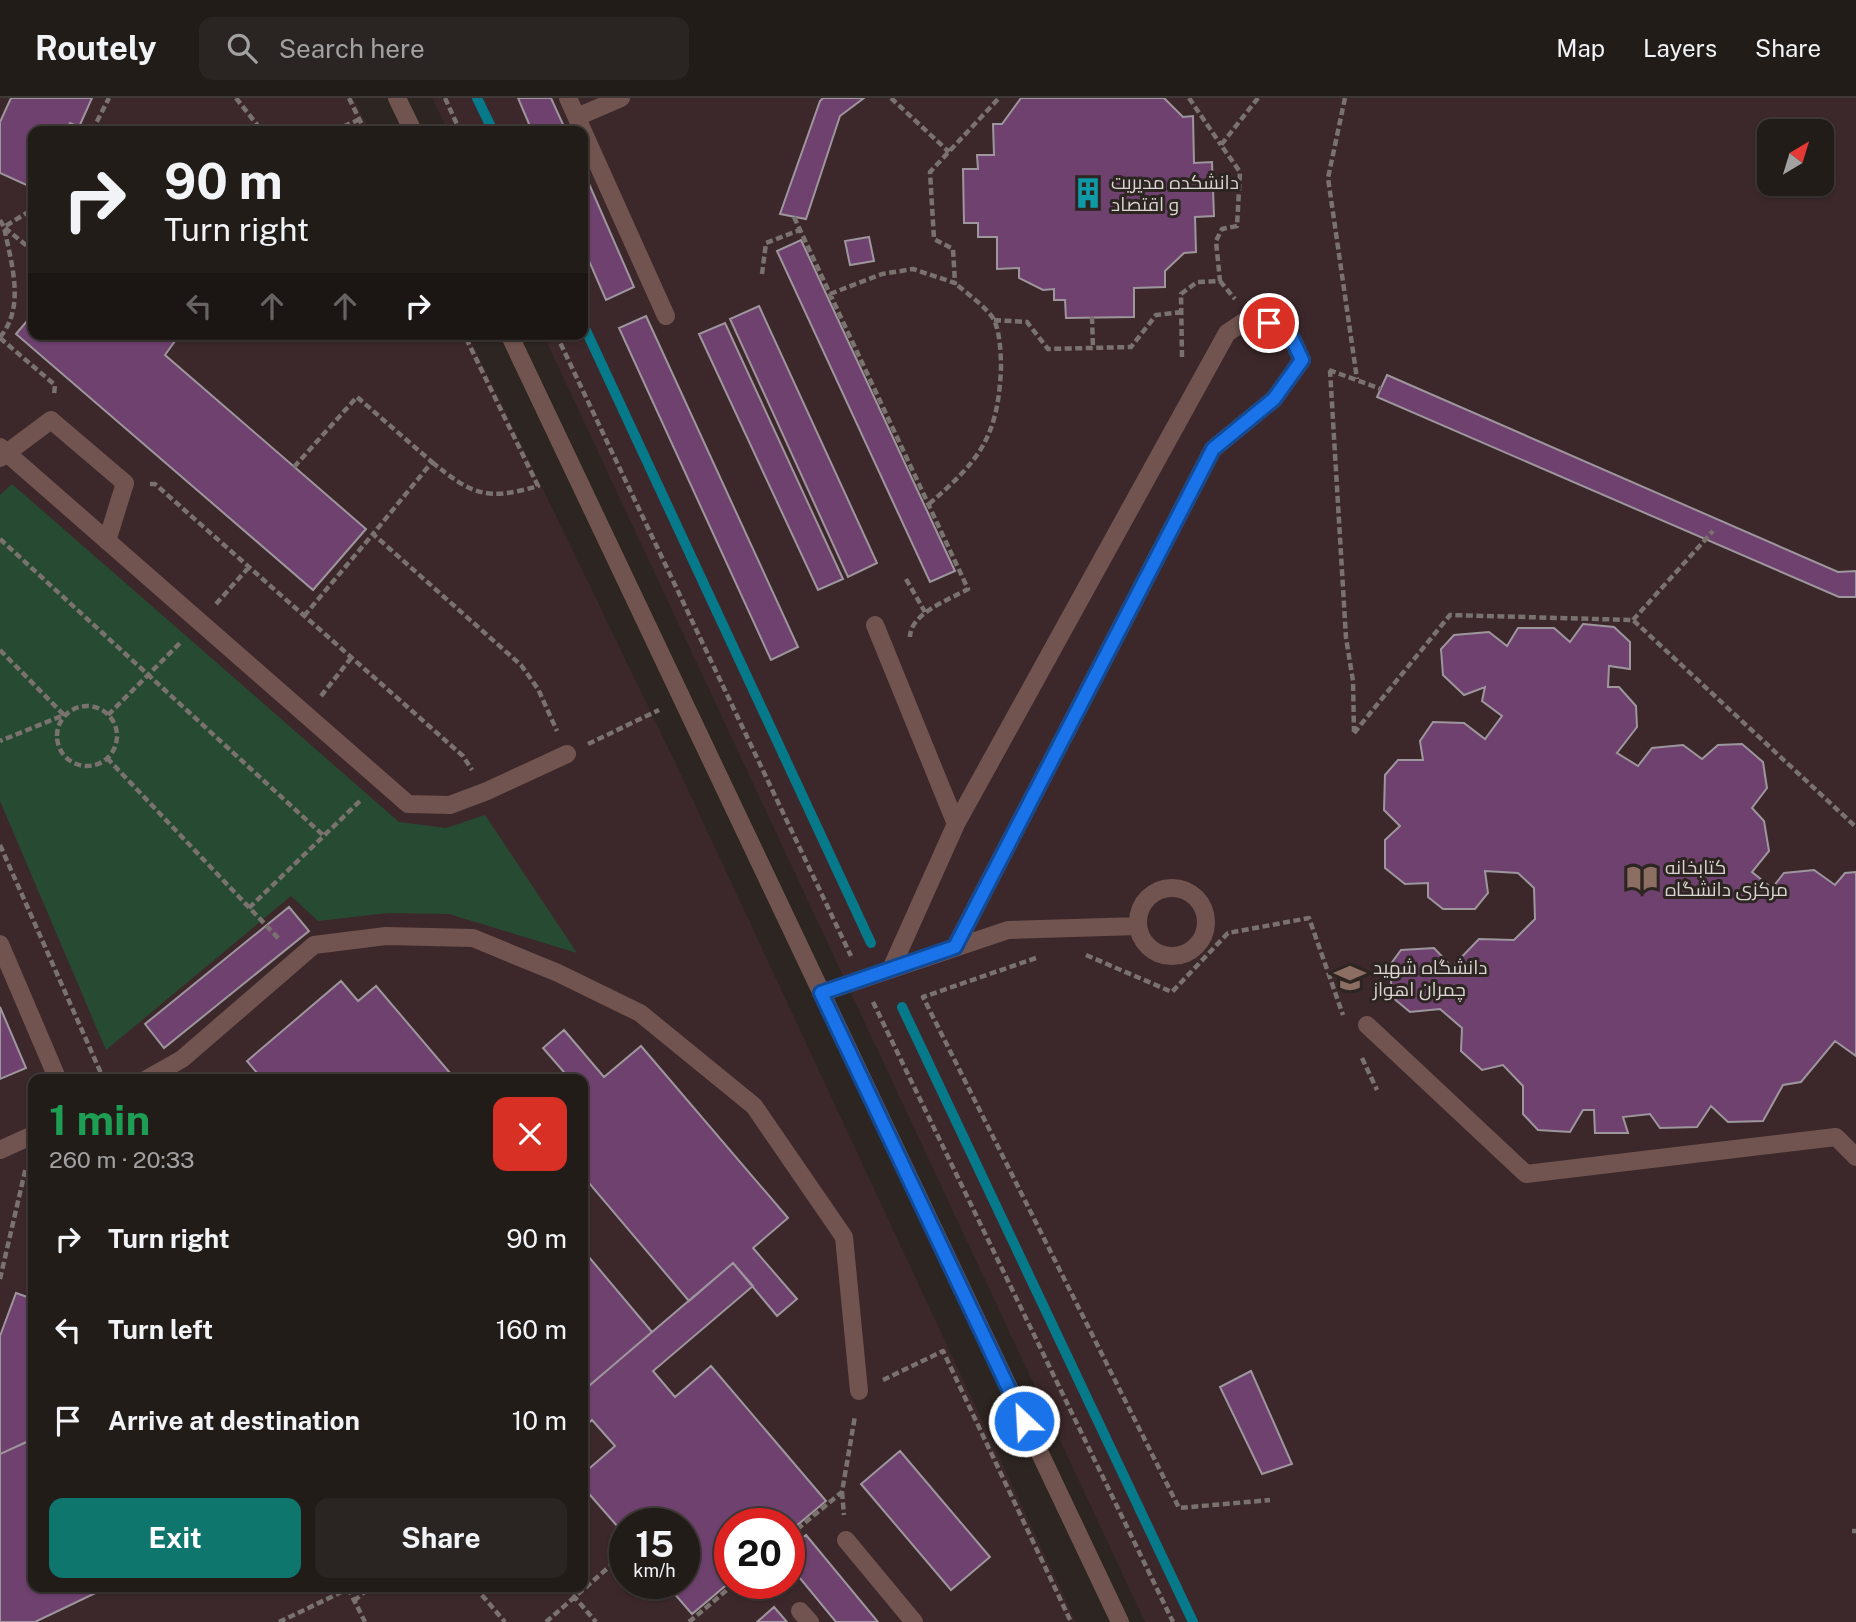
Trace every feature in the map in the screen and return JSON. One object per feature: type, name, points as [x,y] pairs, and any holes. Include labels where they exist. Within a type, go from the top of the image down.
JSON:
[{"type":"lane","points":[[397,98],[411,126]]},
{"type":"lane","points":[[568,98],[581,126]]},
{"type":"lane","points":[[577,117],[621,98]]},
{"type":"lane","points":[[588,142],[666,316]]},
{"type":"lane","points":[[891,969],[956,824],[1227,332],[1251,317],[1287,328],[1302,360],[1274,399],[1213,449],[955,947]]},
{"type":"lane","points":[[512,340],[1120,1622]]},
{"type":"lane","points":[[107,541],[125,484],[51,420],[2,453],[408,804],[450,805],[567,754]]},
{"type":"lane","points":[[875,625],[956,824]]},
{"type":"lane","points":[[821,993],[1008,930],[1138,926]]},
{"type":"lane","points":[[156,1074],[183,1059],[314,945],[374,937],[472,938],[558,973],[640,1013],[754,1106],[845,1237],[859,1391]]},
{"type":"lane","points":[[0,944],[55,1074]]},
{"type":"lane","points":[[1367,1025],[1526,1174],[1836,1137],[1856,1157]]},
{"type":"lane","points":[[0,1150],[28,1137]]},
{"type":"lane","points":[[846,1541],[914,1622]]},
{"type":"path","points":[[95,126],[109,98]]},
{"type":"path","points":[[236,98],[258,126]]},
{"type":"path","points":[[349,98],[363,126]]},
{"type":"path","points":[[445,98],[458,126]]},
{"type":"path","points":[[891,98],[948,152]]},
{"type":"path","points":[[955,283],[953,249],[934,239],[930,172],[999,98]]},
{"type":"path","points":[[1182,366],[1181,294],[1197,282],[1220,281],[1216,241],[1222,229],[1237,226],[1240,172],[1189,98]]},
{"type":"path","points":[[1221,145],[1258,98]]},
{"type":"path","points":[[1345,98],[1328,178],[1357,379]]},
{"type":"path","points":[[345,126],[360,119]]},
{"type":"path","points":[[5,227],[28,212]]},
{"type":"path","points":[[794,217],[968,589],[925,612],[910,631],[910,645]]},
{"type":"path","points":[[0,220],[28,247]]},
{"type":"path","points":[[5,227],[15,284],[11,324],[0,337],[55,384],[51,420]]},
{"type":"path","points":[[762,274],[766,243],[800,230]]},
{"type":"path","points":[[830,294],[882,274],[913,269],[955,283],[994,320],[1001,356],[999,403],[985,445],[966,472],[929,504]]},
{"type":"path","points":[[994,320],[1027,322],[1048,349],[1130,347],[1156,315],[1181,312]]},
{"type":"path","points":[[1092,317],[1093,348]]},
{"type":"path","points":[[294,467],[357,397],[464,488],[503,496],[538,486],[467,340]]},
{"type":"path","points":[[1302,360],[1381,388]]},
{"type":"path","points":[[1330,370],[1346,638],[1353,681],[1354,733],[1450,615],[1633,620],[1856,827]]},
{"type":"path","points":[[304,616],[432,462]]},
{"type":"path","points":[[125,484],[155,484],[463,756],[487,791]]},
{"type":"path","points":[[1633,620],[1713,531]]},
{"type":"path","points":[[373,534],[521,665],[538,689],[567,754],[682,699]]},
{"type":"path","points":[[0,539],[324,835]]},
{"type":"path","points":[[906,579],[925,612]]},
{"type":"path","points":[[0,650],[64,715]]},
{"type":"path","points":[[305,714],[351,658]]},
{"type":"path","points":[[0,741],[64,715],[79,706],[97,707],[111,717],[118,734],[114,751],[102,764],[85,767],[68,762],[58,748],[56,730],[64,715]]},
{"type":"path","points":[[107,758],[298,959]]},
{"type":"path","points":[[249,908],[381,781]]},
{"type":"path","points":[[0,845],[101,1074]]},
{"type":"path","points":[[1079,952],[1172,992],[1228,933],[1309,919],[1346,1023]]},
{"type":"path","points":[[1041,956],[923,997],[1179,1508],[1270,1500]]},
{"type":"path","points":[[1356,1046],[1377,1090]]},
{"type":"path","points":[[0,1279],[27,1161]]},
{"type":"path","points":[[805,1523],[842,1492],[859,1391],[943,1351],[1071,1622]]},
{"type":"path","points":[[588,1585],[609,1566]]},
{"type":"path","points":[[279,1622],[340,1592]]},
{"type":"path","points":[[350,1592],[365,1622]]},
{"type":"path","points":[[354,1601],[364,1592]]},
{"type":"path","points":[[479,1592],[505,1622]]},
{"type":"path","points":[[570,1592],[596,1622]]},
{"type":"path","points":[[546,1622],[580,1592]]},
{"type":"path","points":[[689,1622],[716,1599]]},
{"type":"shaded area","points":[[0,98],[353,98],[367,126],[28,126],[28,340],[471,340],[675,762],[1076,1622],[0,1622]]},
{"type":"shaded area","name":"دانشگاه شهید چمران اهواز","points":[[432,98],[1856,98],[1856,1622],[1145,1622],[546,340],[588,340],[588,126],[446,126]]},
{"type":"green space","points":[[12,484],[399,822],[446,828],[485,815],[577,953],[449,914],[388,913],[318,921],[291,896],[106,1050],[0,801],[0,495]]},
{"type":"building","points":[[11,98],[92,98],[79,126],[70,123],[68,126],[28,126],[28,186],[0,173],[0,122]]},
{"type":"building","points":[[518,98],[551,98],[564,126],[530,126]]},
{"type":"building","points":[[823,98],[864,98],[840,116],[806,219],[780,214],[820,101]]},
{"type":"building","name":"دانشکده مدیریت و اقتصاد","points":[[1021,98],[1164,98],[1183,117],[1193,116],[1194,163],[1212,162],[1214,216],[1195,217],[1196,252],[1184,253],[1165,271],[1165,287],[1134,288],[1134,317],[1066,318],[1065,300],[1054,300],[1054,289],[1043,290],[1019,278],[1019,268],[997,269],[997,237],[978,237],[978,223],[964,223],[963,169],[978,169],[977,155],[994,155],[993,124],[1002,124]]},
{"type":"building","points":[[588,181],[634,287],[606,300],[588,259]]},
{"type":"building","points":[[869,237],[874,261],[850,265],[845,241]]},
{"type":"building","points":[[801,240],[955,571],[930,582],[777,251]]},
{"type":"building","points":[[759,306],[877,563],[848,577],[730,319]]},
{"type":"building","points":[[646,316],[798,647],[771,660],[619,328]]},
{"type":"building","points":[[28,320],[28,340],[176,340],[165,355],[366,529],[313,590],[16,334]]},
{"type":"building","points":[[725,323],[843,579],[818,590],[699,334]]},
{"type":"building","points":[[1387,375],[1838,572],[1856,571],[1856,597],[1839,597],[1377,397]]},
{"type":"building","name":"کتابخانه مرکزی دانشگاه","points":[[1583,624],[1614,627],[1630,642],[1630,669],[1609,666],[1608,687],[1619,687],[1636,706],[1637,727],[1617,753],[1638,766],[1652,748],[1683,745],[1702,759],[1718,745],[1742,744],[1763,762],[1767,788],[1752,808],[1764,821],[1769,851],[1752,872],[1772,888],[1784,873],[1814,870],[1835,885],[1845,873],[1856,872],[1856,1056],[1835,1041],[1801,1082],[1783,1085],[1763,1121],[1728,1122],[1711,1106],[1697,1127],[1660,1128],[1650,1114],[1623,1117],[1628,1133],[1595,1133],[1594,1110],[1583,1110],[1570,1132],[1538,1130],[1523,1114],[1523,1086],[1503,1065],[1482,1070],[1461,1051],[1462,1028],[1440,1009],[1410,1012],[1392,997],[1390,965],[1401,950],[1434,948],[1452,967],[1479,939],[1514,940],[1535,919],[1534,888],[1518,873],[1485,871],[1488,893],[1475,909],[1443,909],[1428,897],[1428,883],[1405,884],[1385,868],[1385,840],[1400,826],[1384,810],[1385,775],[1398,760],[1423,760],[1420,741],[1433,722],[1464,723],[1485,739],[1502,716],[1482,701],[1485,687],[1464,695],[1443,675],[1441,649],[1454,635],[1489,632],[1507,646],[1518,628],[1554,628],[1570,642]]},
{"type":"building","points":[[289,907],[309,931],[164,1048],[145,1024]]},
{"type":"building","points":[[341,981],[358,1001],[376,986],[451,1074],[258,1074],[247,1061]]},
{"type":"building","points":[[0,1007],[26,1068],[0,1079]]},
{"type":"building","points":[[564,1030],[604,1077],[641,1046],[788,1218],[753,1248],[797,1299],[777,1316],[733,1263],[689,1301],[588,1182],[588,1074],[562,1074],[564,1072],[543,1048]]},
{"type":"building","points":[[588,1256],[652,1332],[588,1387]]},
{"type":"building","points":[[733,1263],[753,1286],[653,1371],[675,1397],[711,1366],[826,1501],[805,1519],[805,1508],[714,1508],[714,1595],[692,1614],[679,1599],[700,1599],[700,1508],[609,1508],[609,1517],[588,1493],[588,1470],[615,1446],[592,1420],[588,1424],[588,1387]]},
{"type":"building","points":[[16,1293],[28,1297],[28,1441],[0,1454],[0,1336]]},
{"type":"building","points":[[1251,1371],[1292,1464],[1262,1474],[1220,1387]]},
{"type":"building","points":[[28,1441],[28,1592],[98,1592],[35,1622],[0,1622],[0,1454]]},
{"type":"building","points":[[900,1451],[990,1557],[951,1590],[861,1484]]},
{"type":"building","points":[[805,1536],[878,1622],[836,1622],[805,1584]]},
{"type":"building","points":[[774,1607],[787,1622],[757,1622]]},
{"type":"waterway","points":[[477,98],[491,126]]},
{"type":"waterway","points":[[588,335],[871,943]]},
{"type":"waterway","points":[[902,1007],[1193,1622]]},
{"type":"place","name":"دانشکده مدیریت و اقتصاد","points":[[1088,193]]},
{"type":"place","name":"کتابخانه مرکزی دانشگاه","points":[[1642,878]]},
{"type":"place","name":"دانشگاه شهید چمران اهواز","points":[[1350,978]]},
{"type":"route","points":[[1024,1421],[821,993],[955,947],[1213,449],[1274,399],[1302,360],[1287,328],[1269,323]]}]
